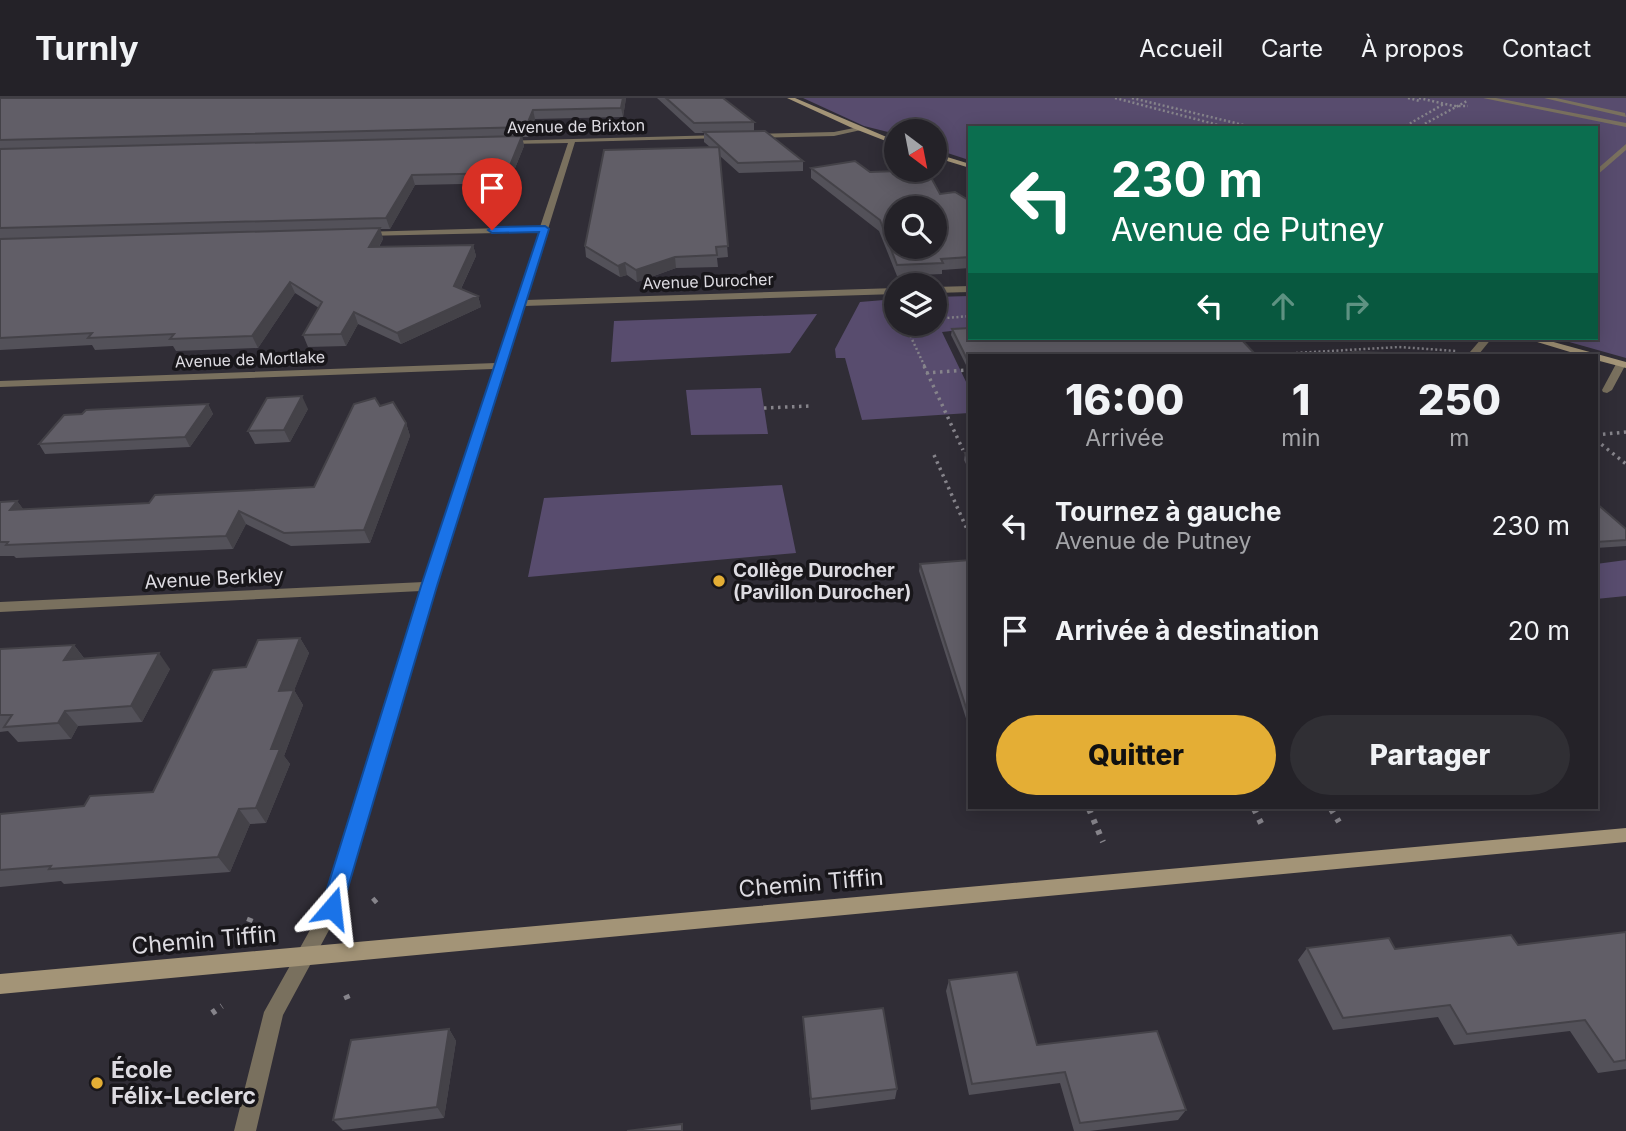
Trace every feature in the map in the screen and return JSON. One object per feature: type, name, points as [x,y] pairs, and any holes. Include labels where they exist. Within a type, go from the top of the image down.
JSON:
[{"type":"street","points":[[790,98],[884,139]]},
{"type":"street","points":[[1486,98],[1626,125]]},
{"type":"street","points":[[1547,98],[1626,115]]},
{"type":"street","points":[[1588,118],[1600,110]]},
{"type":"street","name":"Avenue de Brixton","points":[[489,143],[834,134],[859,130]]},
{"type":"street","points":[[245,1131],[274,1012],[332,908],[429,586],[572,141]]},
{"type":"street","points":[[1598,172],[1626,146]]},
{"type":"street","points":[[947,159],[968,165]]},
{"type":"street","points":[[355,234],[545,229]]},
{"type":"street","points":[[947,290],[968,289]]},
{"type":"street","name":"Avenue Durocher","points":[[521,303],[884,291]]},
{"type":"street","points":[[1475,352],[1485,340]]},
{"type":"street","points":[[1536,340],[1586,354]]},
{"type":"street","points":[[1598,358],[1624,365],[1607,390]]},
{"type":"street","name":"Avenue de Mortlake","points":[[0,384],[501,366]]},
{"type":"street","name":"Avenue Berkley","points":[[0,607],[429,586]]},
{"type":"street","name":"Chemin Tiffin","points":[[0,984],[1626,835]]},
{"type":"path","points":[[1115,98],[1222,126]]},
{"type":"path","points":[[1132,98],[1249,126]]},
{"type":"path","points":[[1408,98],[1452,107]]},
{"type":"path","points":[[1419,98],[1452,107]]},
{"type":"path","points":[[1405,126],[1442,105]]},
{"type":"path","points":[[1420,126],[1452,107]]},
{"type":"path","points":[[947,318],[968,316]]},
{"type":"path","points":[[910,336],[963,450]]},
{"type":"path","points":[[1296,354],[1399,347],[1475,352]]},
{"type":"path","points":[[926,373],[968,370]]},
{"type":"path","points":[[764,408],[809,406]]},
{"type":"path","points":[[1598,437],[1626,432]]},
{"type":"path","points":[[1598,439],[1626,464]]},
{"type":"path","points":[[934,455],[968,532]]},
{"type":"path","points":[[1089,809],[1102,842]]},
{"type":"path","points":[[1254,809],[1264,828]]},
{"type":"path","points":[[1331,809],[1339,822]]},
{"type":"path","points":[[373,902],[381,895]]},
{"type":"path","points":[[212,1013],[222,1006]]},
{"type":"shaded area","points":[[803,98],[1626,98],[1626,358],[1562,340],[1598,340],[1598,126],[968,126],[968,160],[947,153],[947,119],[884,119],[884,131],[864,126]]},
{"type":"shaded area","points":[[968,296],[968,329],[947,331],[947,297]]},
{"type":"shaded area","points":[[884,300],[884,336],[944,336],[968,386],[968,413],[862,420],[845,358],[836,358],[835,349],[860,302]]},
{"type":"shaded area","points":[[817,314],[790,353],[611,362],[614,321]]},
{"type":"shaded area","points":[[761,388],[768,434],[691,435],[686,390]]},
{"type":"shaded area","points":[[782,485],[796,553],[528,577],[544,498]]},
{"type":"shaded area","points":[[1626,560],[1626,596],[1598,599],[1598,564]]},
{"type":"building","points":[[0,98],[623,98],[621,108],[533,110],[526,127],[0,140]]},
{"type":"building","points":[[666,98],[723,98],[754,122],[694,123]]},
{"type":"building","points":[[765,131],[803,161],[738,163],[704,132]]},
{"type":"building","points":[[522,136],[507,173],[412,175],[386,218],[0,228],[0,149]]},
{"type":"building","points":[[719,147],[728,246],[716,247],[717,255],[675,257],[636,270],[625,263],[618,266],[585,246],[604,150]]},
{"type":"building","points":[[855,161],[870,172],[884,172],[884,182],[934,182],[940,194],[955,192],[968,200],[968,257],[947,259],[947,196],[884,196],[884,231],[880,220],[811,168]]},
{"type":"building","points":[[380,228],[369,247],[473,245],[454,286],[478,296],[397,333],[354,312],[341,334],[303,335],[322,302],[290,282],[252,336],[170,339],[174,334],[88,338],[92,333],[0,338],[0,239]]},
{"type":"building","points":[[895,259],[941,259],[943,263],[897,265]]},
{"type":"building","points":[[968,328],[968,340],[1242,340],[1255,354],[968,354],[968,361],[952,329]]},
{"type":"building","points":[[1353,352],[1418,354],[1356,354]]},
{"type":"building","points":[[302,396],[284,430],[248,431],[267,398]]},
{"type":"building","points":[[375,398],[380,406],[393,402],[406,423],[364,530],[284,533],[239,511],[226,536],[6,545],[8,542],[0,542],[0,502],[17,501],[10,510],[149,503],[155,495],[314,487],[354,404]]},
{"type":"building","points":[[208,404],[185,437],[39,444],[64,415],[82,414],[86,410]]},
{"type":"building","points":[[1598,505],[1626,529],[1626,540],[1598,542]]},
{"type":"building","points":[[968,560],[968,714],[920,564]]},
{"type":"building","points":[[300,638],[279,691],[294,690],[271,749],[280,749],[256,808],[239,809],[218,857],[0,870],[0,814],[84,806],[90,796],[153,792],[213,670],[246,667],[258,640]]},
{"type":"building","points":[[74,645],[64,660],[159,653],[131,706],[65,711],[58,723],[4,727],[12,715],[0,715],[0,649]]},
{"type":"building","points":[[1626,932],[1626,1060],[1614,1062],[1585,1020],[1467,1034],[1450,1005],[1343,1018],[1307,948],[1389,938],[1395,949],[1511,935],[1518,945]]},
{"type":"building","points":[[1017,972],[1037,1045],[1157,1031],[1186,1110],[1080,1123],[1065,1072],[972,1084],[949,980]]},
{"type":"building","points":[[883,1008],[897,1089],[811,1099],[803,1017]]},
{"type":"building","points":[[449,1029],[437,1107],[333,1120],[351,1040]]},
{"type":"building","points":[[682,1124],[682,1131],[627,1131]]},
{"type":"place","name":"Collège Durocher (Pavillon Durocher)","points":[[719,581]]},
{"type":"place","name":"École Félix-Leclerc","points":[[97,1083]]},
{"type":"route","points":[[332,908],[429,586],[545,229],[492,230]]}]
